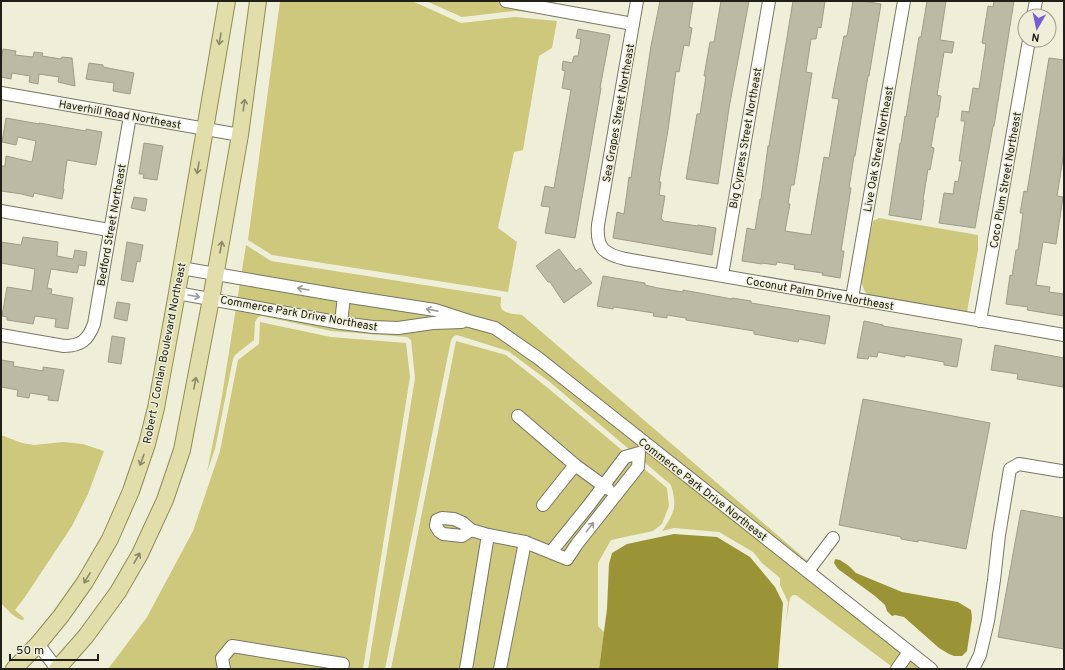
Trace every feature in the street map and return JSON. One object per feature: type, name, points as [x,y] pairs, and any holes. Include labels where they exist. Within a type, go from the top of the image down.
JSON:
[{"type":"main road","name":"Robert J Conlan Boulevard Northeast","points":[[14,669],[38,644],[61,616],[85,582],[110,539],[131,491],[147,444],[156,408],[177,293],[226,1]]},
{"type":"main road","points":[[57,669],[86,636],[118,592],[140,554],[165,500],[182,450],[216,274],[240,134],[258,1]]},
{"type":"street","points":[[506,1],[633,24]]},
{"type":"street","name":"Sea Grapes Street Northeast","points":[[598,225],[638,1]]},
{"type":"street","name":"Big Cypress Street Northeast","points":[[722,275],[769,1]]},
{"type":"street","name":"Live Oak Street Northeast","points":[[852,298],[904,1]]},
{"type":"street","name":"Coco Plum Street Northeast","points":[[980,321],[1028,48]]},
{"type":"street","name":"Haverhill Road Northeast","points":[[1,93],[240,134]]},
{"type":"street","name":"Bedford Street Northeast","points":[[1,335],[64,346],[72,346],[86,340],[94,324],[130,116]]},
{"type":"street","points":[[1,211],[110,230]]},
{"type":"street","name":"Coconut Palm Drive Northeast","points":[[598,225],[599,242],[612,256],[1064,336]]},
{"type":"street","name":"Commerce Park Drive Northeast","points":[[181,268],[435,310],[495,328],[538,358],[643,448],[808,571],[931,669]]},
{"type":"street","name":"Commerce Park Drive Northeast","points":[[177,293],[341,323],[373,327],[398,328],[433,323],[469,321]]},
{"type":"street","points":[[341,323],[344,296]]},
{"type":"street","points":[[518,416],[575,466],[616,495]]},
{"type":"street","points":[[551,552],[625,457],[643,448]]},
{"type":"street","points":[[471,530],[525,542],[567,559],[600,514],[638,467],[643,448]]},
{"type":"street","points":[[973,669],[980,655],[988,621],[999,535],[1010,468],[1019,464],[1061,471]]},
{"type":"street","points":[[543,505],[575,466]]},
{"type":"street","points":[[589,505],[600,514]]},
{"type":"street","points":[[565,534],[577,544]]},
{"type":"street","points":[[466,669],[488,535]]},
{"type":"street","points":[[808,571],[833,538]]},
{"type":"street","points":[[500,669],[525,542]]},
{"type":"street","points":[[38,644],[57,669]]},
{"type":"street","points":[[224,669],[222,658],[232,646],[343,664],[342,669]]},
{"type":"street","points":[[897,669],[909,652]]},
{"type":"shaded area","points":[[280,1],[412,1],[461,23],[515,17],[557,21],[552,48],[539,56],[523,150],[514,152],[498,228],[517,242],[508,292],[272,255],[248,240]]},
{"type":"shaded area","points":[[426,1],[555,1],[553,15],[515,11],[462,17]]},
{"type":"shaded area","points":[[879,218],[978,235],[978,250],[967,312],[959,313],[870,297],[864,290],[861,280],[873,221]]},
{"type":"shaded area","points":[[246,245],[271,261],[501,297],[501,306],[504,311],[522,315],[933,669],[895,669],[796,595],[793,595],[790,598],[786,622],[788,602],[780,585],[780,578],[762,563],[753,552],[719,532],[674,528],[662,531],[674,510],[674,495],[670,484],[551,383],[508,351],[457,335],[451,340],[385,669],[368,669],[415,378],[411,340],[407,337],[331,331],[262,316],[258,317],[255,322],[254,340],[235,355],[233,359],[215,449],[207,472],[221,402]]},
{"type":"shaded area","points":[[260,322],[331,337],[406,343],[410,377],[363,669],[108,669],[147,617],[193,531],[220,451],[238,360],[259,344]]},
{"type":"shaded area","points":[[456,341],[506,355],[548,388],[667,488],[669,506],[662,524],[653,531],[611,540],[598,563],[598,626],[604,632],[599,669],[391,669]]},
{"type":"shaded area","points":[[1,435],[22,443],[34,445],[63,442],[83,444],[104,451],[88,494],[72,526],[15,610],[24,618],[23,620],[14,616],[1,603]]},
{"type":"shaded area","points":[[674,534],[717,537],[750,557],[775,587],[783,603],[778,669],[599,669],[607,609],[609,564],[612,553],[627,544]]},
{"type":"shaded area","points":[[835,559],[840,560],[849,566],[856,573],[902,592],[958,602],[971,610],[972,618],[967,651],[962,656],[954,656],[949,654],[939,648],[904,617],[895,615],[892,616],[887,611],[885,605],[875,596],[838,569],[834,563]]},
{"type":"building","points":[[660,1],[693,1],[689,27],[692,28],[689,46],[684,45],[679,72],[676,71],[659,182],[661,182],[659,195],[665,196],[661,219],[663,221],[716,228],[712,255],[613,238],[617,212],[624,214],[651,46]]},
{"type":"building","points":[[721,1],[749,1],[729,108],[718,184],[686,179],[697,114],[700,114],[706,76],[704,76],[710,42],[714,42]]},
{"type":"building","points":[[793,1],[825,1],[821,28],[818,27],[816,39],[811,39],[806,72],[812,73],[794,185],[791,185],[788,204],[790,204],[785,231],[811,235],[824,157],[829,158],[839,99],[832,98],[844,36],[847,36],[853,1],[881,4],[849,188],[851,188],[841,251],[844,251],[840,278],[822,275],[823,273],[794,269],[795,265],[777,262],[776,265],[742,261],[747,228],[755,230]]},
{"type":"building","points":[[927,1],[946,1],[940,40],[954,42],[952,53],[944,52],[937,95],[941,96],[931,147],[934,148],[930,170],[928,169],[921,220],[889,215],[900,143]]},
{"type":"building","points":[[994,1],[1014,1],[994,126],[975,228],[939,223],[944,193],[953,194],[955,181],[958,182],[962,161],[959,161],[965,121],[961,121],[962,111],[969,112],[973,88],[979,89],[986,44],[982,43],[988,6],[993,7]]},
{"type":"building","points":[[578,29],[610,35],[575,238],[545,233],[550,207],[541,206],[545,186],[554,188],[571,90],[562,88],[565,71],[562,70],[563,61],[572,63],[574,56],[578,56],[581,39],[576,38]]},
{"type":"building","points":[[3,49],[16,51],[15,55],[33,57],[34,52],[43,53],[42,56],[61,59],[62,57],[72,58],[75,86],[58,82],[59,77],[39,74],[38,84],[29,82],[30,76],[12,73],[11,79],[1,77],[1,60]]},
{"type":"building","points":[[1049,58],[1064,60],[1064,152],[1057,196],[1063,197],[1056,244],[1043,242],[1036,285],[1050,287],[1049,292],[1064,294],[1064,316],[1027,310],[1028,307],[1006,304],[1010,275],[1012,276],[1016,250],[1018,250],[1023,213],[1020,213],[1024,191],[1027,192]]},
{"type":"building","points":[[89,63],[134,73],[130,94],[113,91],[114,83],[86,79]]},
{"type":"building","points":[[6,118],[86,131],[86,129],[102,132],[96,165],[67,160],[62,199],[34,193],[33,197],[1,191],[1,166],[5,166],[6,156],[32,162],[36,141],[18,137],[16,145],[2,142]]},
{"type":"building","points":[[144,143],[163,146],[157,180],[143,178],[144,174],[139,174]]},
{"type":"building","points":[[134,197],[147,199],[145,211],[131,208]]},
{"type":"building","points":[[23,237],[58,242],[57,256],[73,259],[75,250],[87,252],[85,266],[79,265],[77,273],[51,269],[47,288],[52,289],[51,294],[73,298],[68,329],[55,327],[56,319],[35,316],[33,324],[7,320],[7,317],[2,316],[7,287],[32,291],[35,269],[1,263],[1,242],[21,245]]},
{"type":"building","points":[[127,242],[143,245],[140,262],[137,261],[133,282],[121,280]]},
{"type":"building","points":[[559,249],[576,271],[580,268],[592,283],[564,303],[550,282],[548,282],[536,266]]},
{"type":"building","points":[[603,276],[645,283],[645,285],[658,288],[683,292],[683,290],[751,301],[751,303],[830,316],[825,344],[799,339],[798,342],[754,334],[754,331],[686,320],[686,318],[667,315],[667,318],[653,316],[654,313],[597,306]]},
{"type":"building","points":[[117,302],[130,304],[127,321],[114,318]]},
{"type":"building","points":[[864,321],[883,326],[962,339],[957,367],[944,365],[944,362],[878,352],[877,357],[869,356],[868,359],[857,358]]},
{"type":"building","points":[[112,336],[125,338],[121,364],[108,362]]},
{"type":"building","points":[[995,345],[1064,358],[1063,387],[1017,379],[1018,374],[991,370]]},
{"type":"building","points":[[1,360],[14,362],[13,366],[43,371],[43,367],[64,370],[58,401],[48,400],[49,396],[30,393],[29,398],[17,396],[18,390],[1,387]]},
{"type":"building","points":[[863,399],[990,423],[966,549],[918,540],[918,542],[901,539],[901,537],[839,525]]},
{"type":"building","points":[[1021,510],[1064,518],[1064,649],[998,637]]}]
